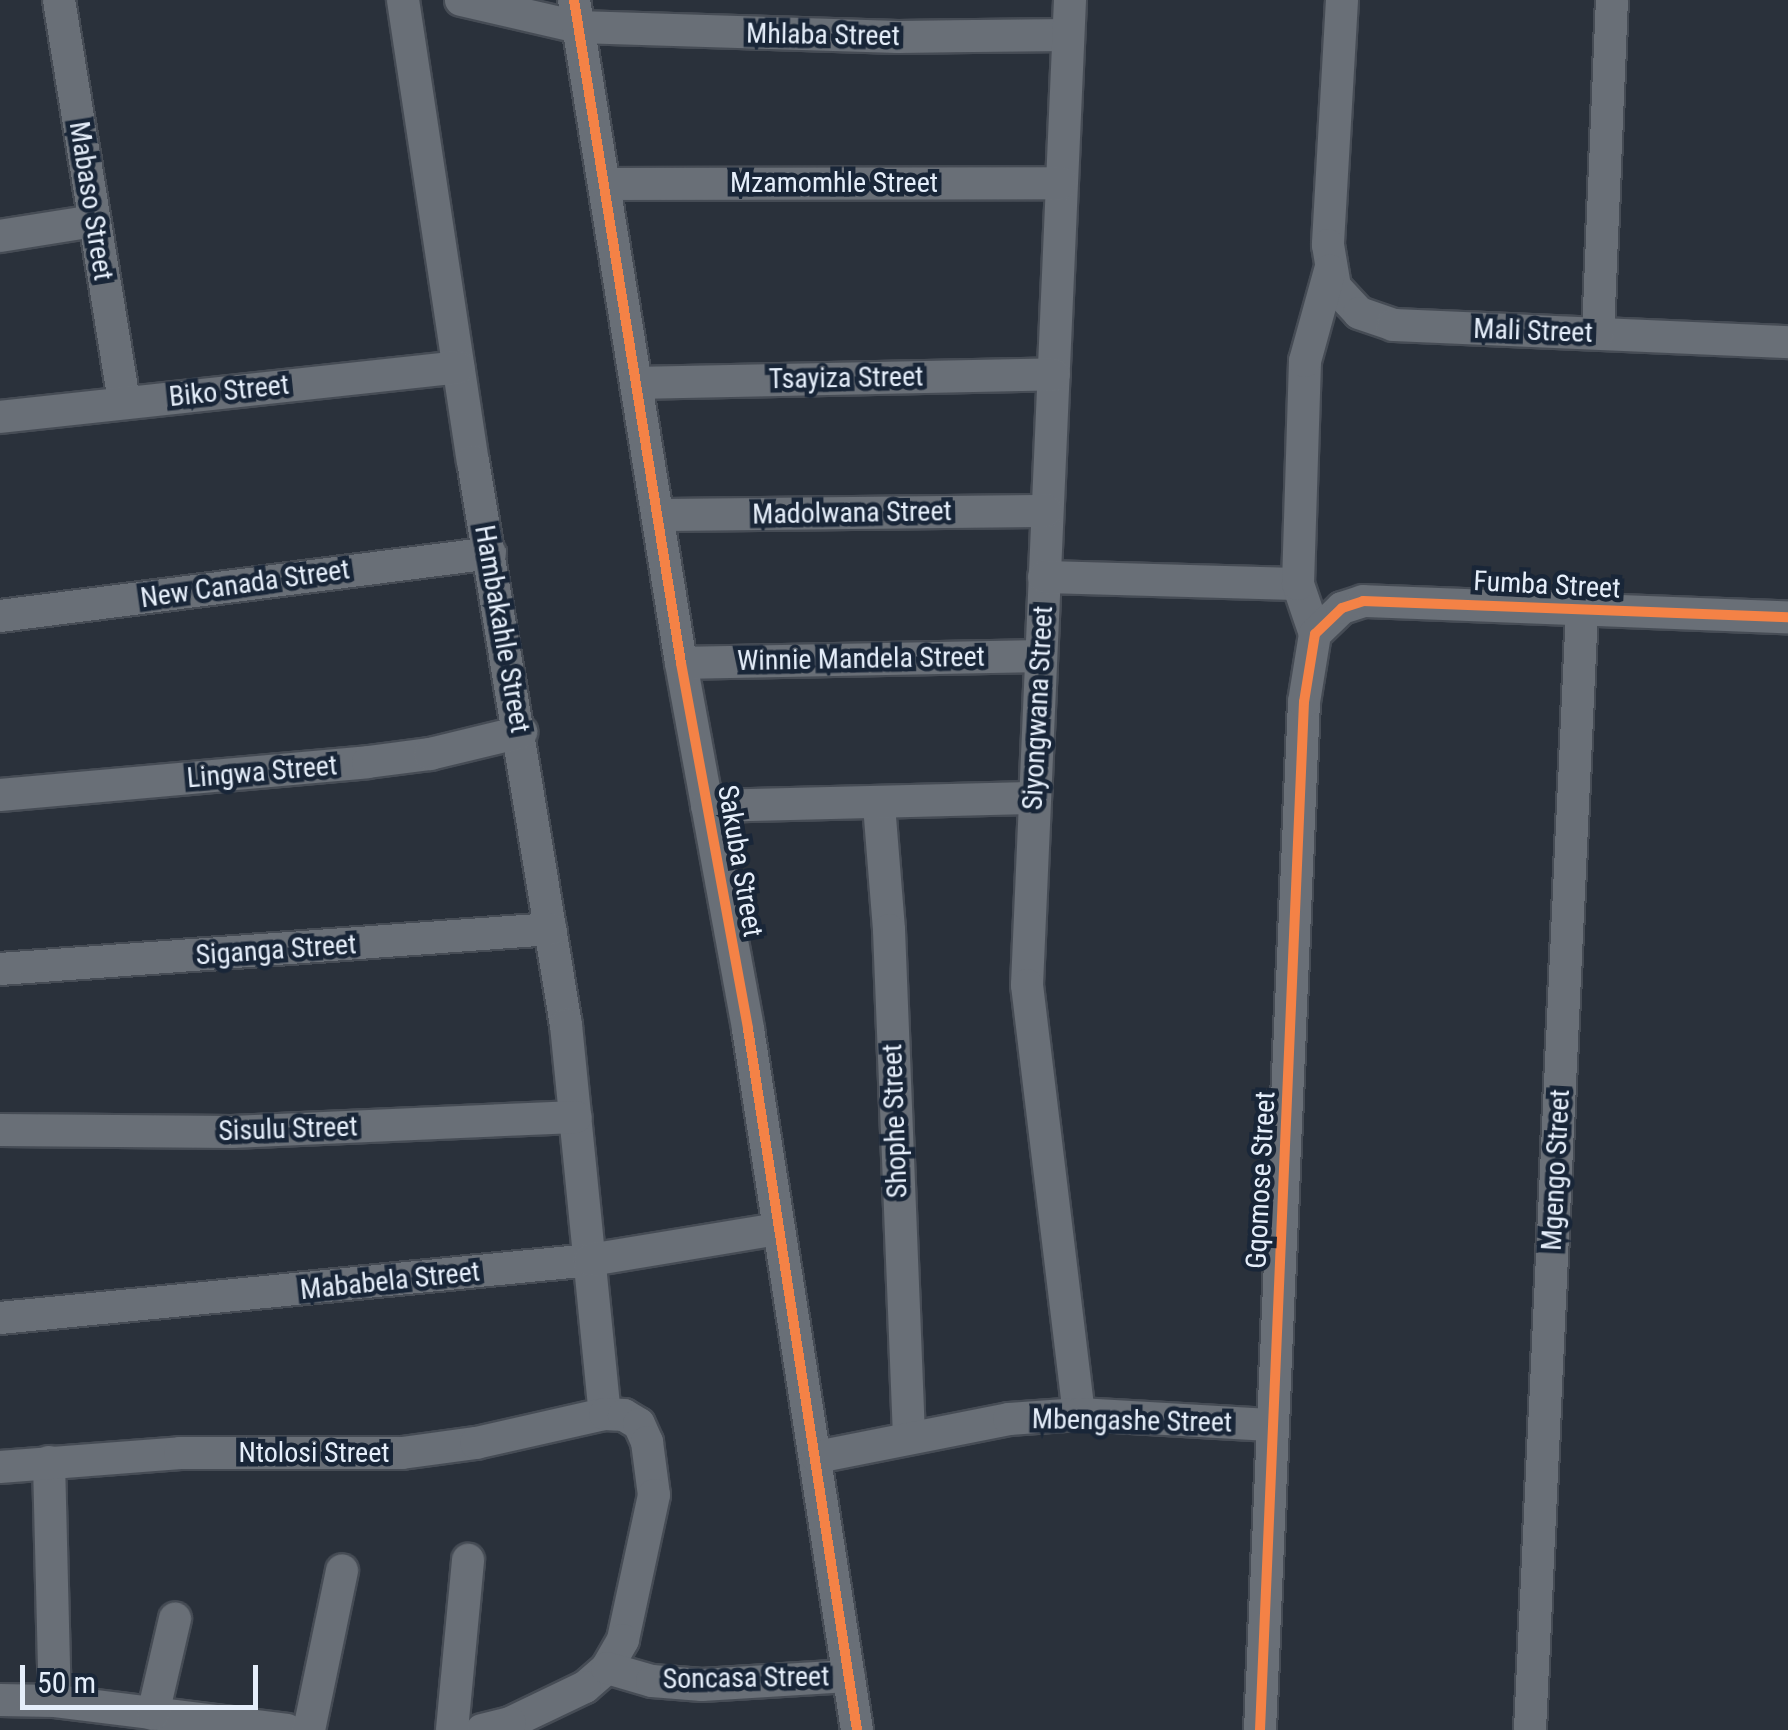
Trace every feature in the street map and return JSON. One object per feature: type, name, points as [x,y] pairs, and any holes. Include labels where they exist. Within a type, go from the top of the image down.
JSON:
[{"type":"street","name":"Mabaso Street","points":[[59,0],[124,402]]},
{"type":"street","name":"Hambakahle Street","points":[[403,0],[458,367],[551,929],[590,1260],[615,1414]]},
{"type":"street","name":"Mhlaba Street","points":[[461,0],[576,13],[898,37],[1068,35]]},
{"type":"street","name":"Siyongwana Street","points":[[1070,0],[1027,985],[1079,1414]]},
{"type":"street","points":[[1315,634],[1298,584],[1305,362],[1329,257],[1342,0]]},
{"type":"street","points":[[1598,333],[1612,0]]},
{"type":"street","name":"Sakuba Street","points":[[576,13],[681,663],[748,1029],[858,1730]]},
{"type":"street","name":"Mzamomhle Street","points":[[606,184],[1061,184]]},
{"type":"street","points":[[0,236],[94,221]]},
{"type":"street","name":"Mali Street","points":[[1329,257],[1335,287],[1348,304],[1373,321],[1393,326],[1788,342]]},
{"type":"street","name":"Biko Street","points":[[0,417],[458,367]]},
{"type":"street","name":"Tsayiza Street","points":[[638,383],[1054,374]]},
{"type":"street","name":"Madolwana Street","points":[[658,515],[1046,511]]},
{"type":"street","name":"New Canada Street","points":[[0,616],[490,553]]},
{"type":"street","points":[[1044,577],[1298,584]]},
{"type":"street","name":"Fumba Street","points":[[1315,634],[1342,608],[1363,601],[1788,617]]},
{"type":"street","name":"Mgengo Street","points":[[1530,1730],[1582,610]]},
{"type":"street","name":"Gqomose Street","points":[[1260,1730],[1270,1425],[1304,702],[1315,634]]},
{"type":"street","name":"Winnie Mandela Street","points":[[681,663],[1040,656]]},
{"type":"street","name":"Lingwa Street","points":[[0,795],[368,762],[430,754],[520,732]]},
{"type":"street","points":[[706,806],[1034,798]]},
{"type":"street","name":"Shophe Street","points":[[879,804],[889,930],[908,1437]]},
{"type":"street","name":"Siganga Street","points":[[0,969],[551,929]]},
{"type":"street","name":"Sisulu Street","points":[[0,1130],[232,1132],[576,1116]]},
{"type":"street","name":"Mababela Street","points":[[0,1318],[590,1260],[778,1229]]},
{"type":"street","points":[[482,1730],[585,1688],[608,1668],[623,1640],[654,1496],[647,1442],[639,1424],[615,1414]]},
{"type":"street","name":"Ntolosi Street","points":[[0,1467],[180,1453],[402,1453],[476,1444],[615,1414]]},
{"type":"street","name":"Mbengashe Street","points":[[817,1457],[1009,1419],[1079,1414],[1270,1425]]},
{"type":"street","points":[[50,1462],[55,1701]]},
{"type":"street","points":[[452,1730],[468,1560]]},
{"type":"street","points":[[309,1730],[342,1570]]},
{"type":"street","points":[[153,1714],[175,1619]]},
{"type":"street","name":"Soncasa Street","points":[[608,1668],[652,1680],[702,1685],[849,1676]]},
{"type":"street","points":[[0,1700],[55,1701],[287,1730]]},
{"type":"cycle path","points":[[574,0],[681,663],[748,1029],[857,1730]]},
{"type":"cycle path","points":[[1260,1730],[1304,702],[1315,634],[1342,608],[1363,601],[1788,617]]}]
